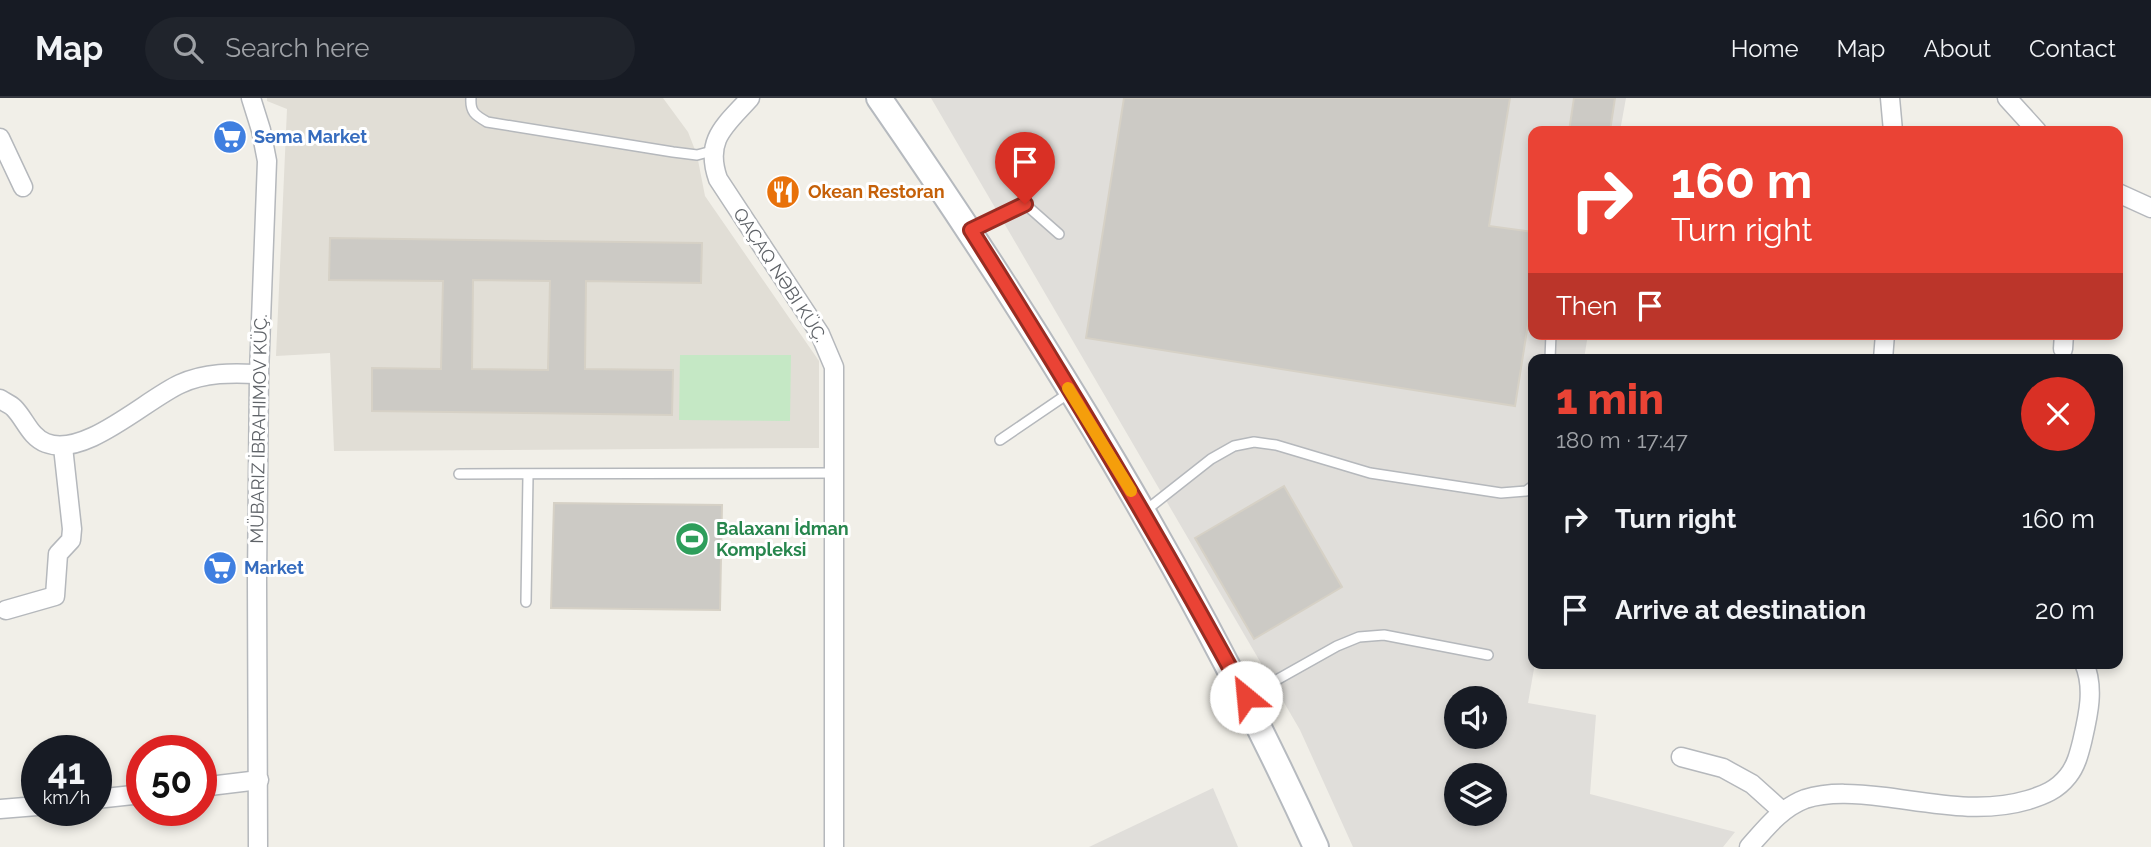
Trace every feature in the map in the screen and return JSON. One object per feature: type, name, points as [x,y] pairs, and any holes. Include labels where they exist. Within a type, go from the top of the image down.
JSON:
[{"type":"main road","points":[[879,98],[971,230],[1143,512],[1246,697],[1316,847]]},
{"type":"street","name":"MÜBARIZ İBRAHIMOV KÜÇ.","points":[[251,98],[267,161],[259,374],[258,847]]},
{"type":"street","points":[[712,151],[715,138],[750,98]]},
{"type":"street","points":[[1889,98],[1892,126]]},
{"type":"street","points":[[2007,98],[2032,126]]},
{"type":"street","points":[[0,138],[23,187]]},
{"type":"street","name":"QAÇAQ NƏBI KÜÇ.","points":[[712,151],[718,179],[828,348],[834,367],[834,847]]},
{"type":"street","points":[[2123,195],[2151,208]]},
{"type":"street","points":[[0,399],[13,407],[36,438],[47,444],[63,447],[82,442],[180,384],[222,373],[259,374]]},
{"type":"street","points":[[6,610],[55,596],[58,554],[71,540],[72,529],[63,447]]},
{"type":"street","points":[[1749,847],[1782,811],[1805,799],[1834,794],[1859,794],[1970,808],[2002,806],[2046,795],[2069,775],[2077,760],[2086,726],[2091,688],[2087,669]]},
{"type":"street","points":[[1681,757],[1723,768],[1752,784],[1782,811]]},
{"type":"street","points":[[217,785],[259,780]]},
{"type":"street","points":[[0,809],[21,807]]},
{"type":"lane","points":[[471,98],[471,110],[487,122],[696,155],[712,151]]},
{"type":"lane","points":[[971,230],[1025,204],[1059,234]]},
{"type":"lane","points":[[1000,440],[1071,392]]},
{"type":"lane","points":[[1143,512],[1211,459],[1234,446],[1254,442],[1276,445],[1370,473],[1501,493],[1528,489]]},
{"type":"lane","points":[[459,474],[834,474]]},
{"type":"lane","points":[[526,601],[528,476]]},
{"type":"lane","points":[[1246,697],[1337,646],[1359,637],[1384,635],[1488,655]]},
{"type":"shaded area","points":[[267,98],[663,98],[688,132],[697,155],[705,196],[819,361],[819,448],[334,451],[330,353],[276,356],[287,109],[267,101]]},
{"type":"shaded area","points":[[931,98],[1626,98],[1621,126],[1528,126],[1528,340],[1587,340],[1585,354],[1528,354],[1528,669],[1534,669],[1528,703],[1596,715],[1590,794],[1735,832],[1723,847],[1353,847],[1300,730]]},
{"type":"shaded area","points":[[1213,788],[1238,847],[1089,847]]},
{"type":"green space","points":[[680,355],[791,355],[790,421],[679,420]]},
{"type":"building","points":[[1124,98],[1510,98],[1489,226],[1528,231],[1528,324],[1515,406],[1086,338]]},
{"type":"building","points":[[1574,98],[1615,98],[1611,126],[1570,126]]},
{"type":"building","points":[[330,238],[702,243],[701,283],[586,281],[585,369],[673,370],[672,415],[372,411],[372,368],[441,369],[443,281],[329,280]],"holes":[[[473,280],[550,281],[548,370],[472,369]]]},
{"type":"building","points":[[1284,486],[1342,587],[1254,639],[1195,538]]},
{"type":"building","points":[[554,503],[722,505],[720,610],[551,608]]},
{"type":"slow traffic","points":[[1068,388],[1131,491]]},
{"type":"place","name":"Səma Market","points":[[230,137]]},
{"type":"place","name":"Okean Restoran","points":[[783,192]]},
{"type":"place","name":"Balaxanı İdman Kompleksi","points":[[692,539]]},
{"type":"place","name":"Market","points":[[220,568]]},
{"type":"route","points":[[1025,204],[1018,205],[971,230],[1143,512],[1246,697]]}]
